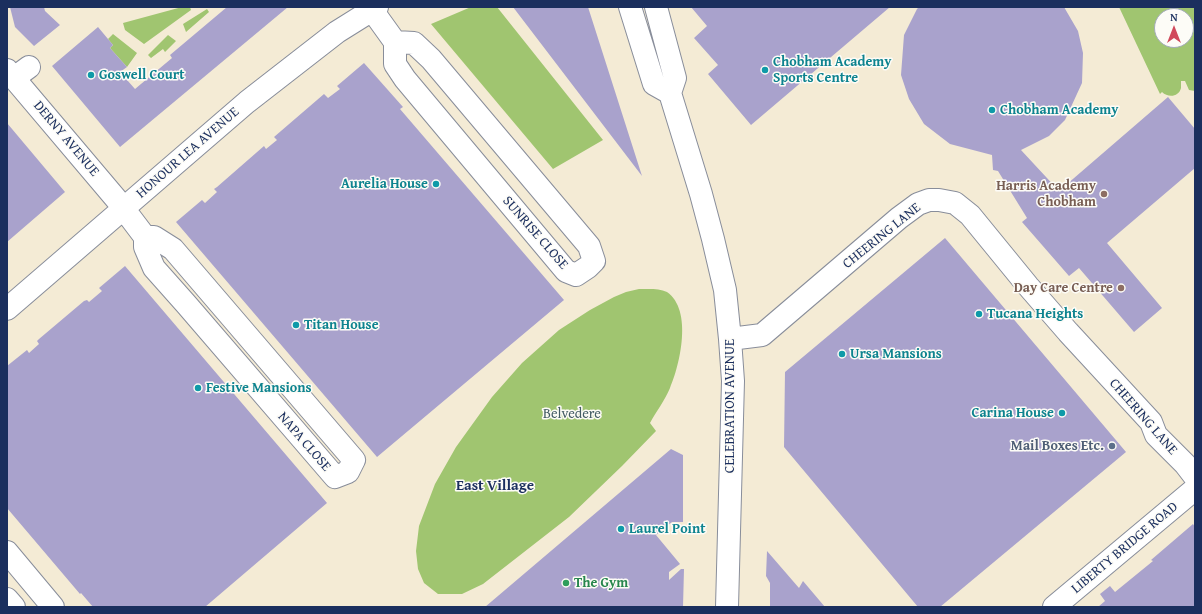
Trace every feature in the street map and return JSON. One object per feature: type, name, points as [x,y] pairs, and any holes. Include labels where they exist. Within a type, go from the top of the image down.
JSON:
[{"type":"street","points":[[630,7],[654,84],[670,93]]},
{"type":"street","name":"CELEBRATION AVENUE","points":[[656,7],[674,78],[670,93],[713,239],[725,290],[730,339],[732,381],[727,607]]},
{"type":"street","points":[[374,9],[395,42]]},
{"type":"street","name":"HONOUR LEA AVENUE","points":[[7,309],[247,102],[337,32],[374,9]]},
{"type":"street","name":"SUNRISE CLOSE","points":[[395,42],[414,43],[431,59],[589,246],[594,261],[588,267],[576,275],[566,271],[405,79],[396,64],[395,42]]},
{"type":"street","name":"DERNY AVENUE","points":[[17,71],[124,209]]},
{"type":"street","name":"CHEERING LANE","points":[[730,339],[762,335],[899,218],[918,204],[929,200],[955,203],[970,215],[1028,286],[1151,422],[1156,435],[1185,464],[1195,477]]},
{"type":"street","name":"NAPA CLOSE","points":[[124,209],[145,237],[145,247],[154,268],[334,477],[348,472],[354,460],[206,287],[173,249],[154,237],[145,237]]},
{"type":"street","name":"LIBERTY BRIDGE ROAD","points":[[1054,607],[1195,489]]},
{"type":"street","points":[[7,552],[53,607]]},
{"type":"street","points":[[7,598],[14,607]]},
{"type":"green space","points":[[182,7],[190,7],[191,10],[144,44],[125,30],[123,23]]},
{"type":"green space","points":[[471,7],[497,7],[603,140],[553,169],[431,24]]},
{"type":"green space","points":[[1119,7],[1195,7],[1195,91],[1189,90],[1185,81],[1181,81],[1180,91],[1176,95],[1170,96],[1162,92],[1160,94]]},
{"type":"green space","points":[[207,9],[209,12],[186,32],[183,24]]},
{"type":"green space","points":[[113,34],[137,53],[127,67],[110,48],[113,45],[108,39]]},
{"type":"green space","points":[[168,35],[176,41],[165,52],[163,49],[151,58],[148,55]]},
{"type":"green space","name":"Belvedere","points":[[639,289],[657,289],[667,292],[675,300],[680,311],[682,324],[680,352],[674,378],[666,397],[650,423],[656,431],[569,517],[483,584],[462,594],[438,594],[424,583],[418,569],[416,551],[419,526],[435,484],[456,447],[492,397],[522,363],[559,330],[590,310],[614,297]]},
{"type":"building","points":[[10,7],[44,7],[45,11],[60,25],[34,46],[15,27]]},
{"type":"building","name":"Goswell Court","points":[[227,7],[288,7],[120,147],[52,66],[98,27],[113,45],[110,48],[127,67],[120,72],[135,89],[172,58],[170,55]]},
{"type":"building","points":[[513,7],[588,7],[642,176]]},
{"type":"building","name":"Chobham Academy Sports Centre","points":[[691,7],[890,7],[751,125],[708,74],[718,65],[694,38],[707,26]]},
{"type":"building","name":"Harris Academy Chobham","points":[[919,7],[1064,7],[1078,31],[1083,53],[1082,83],[1065,120],[1049,136],[1021,150],[1059,191],[1168,97],[1195,129],[1195,168],[1107,243],[1162,308],[1134,332],[1079,268],[1069,276],[1022,222],[1027,218],[998,171],[993,170],[992,155],[950,144],[924,124],[909,99],[901,75],[904,35]]},
{"type":"building","points":[[364,63],[403,107],[400,109],[564,300],[377,457],[176,222],[202,200],[205,203],[217,192],[214,189],[264,146],[266,149],[277,140],[274,137],[324,94],[328,98],[340,89],[337,86]]},
{"type":"building","points":[[7,123],[65,192],[7,242]]},
{"type":"building","points":[[945,238],[1126,452],[940,607],[918,607],[784,447],[785,372]]},
{"type":"building","points":[[125,266],[327,503],[205,607],[93,607],[81,593],[80,594],[7,508],[7,366],[27,350],[29,353],[39,344],[37,341],[39,339],[84,301],[87,300],[89,302],[102,291],[99,288]]},
{"type":"building","name":"Laurel Point","points":[[671,449],[683,455],[683,522],[672,522],[656,535],[680,564],[669,572],[669,580],[681,569],[684,569],[683,607],[485,607]]},
{"type":"building","points":[[1193,524],[1195,527],[1195,607],[1098,607],[1105,601],[1100,594],[1110,586],[1115,592],[1153,561],[1151,560]]},
{"type":"building","points":[[767,551],[799,588],[803,581],[825,607],[770,607],[770,583],[766,576]]},
{"type":"place","name":"Chobham Academy Sports Centre","points":[[765,70]]},
{"type":"place","name":"Goswell Court","points":[[91,75]]},
{"type":"place","name":"Chobham Academy","points":[[992,110]]},
{"type":"place","name":"Aurelia House","points":[[436,184]]},
{"type":"place","name":"Harris Academy Chobham","points":[[1104,194]]},
{"type":"place","name":"Day Care Centre","points":[[1121,288]]},
{"type":"place","name":"Tucana Heights","points":[[979,314]]},
{"type":"place","name":"Titan House","points":[[296,325]]},
{"type":"place","name":"Ursa Mansions","points":[[842,354]]},
{"type":"place","name":"Festive Mansions","points":[[198,388]]},
{"type":"place","name":"Carina House","points":[[1062,413]]},
{"type":"place","name":"Mail Boxes Etc.","points":[[1112,446]]},
{"type":"place","name":"Laurel Point","points":[[621,529]]},
{"type":"place","name":"The Gym","points":[[566,583]]},
{"type":"district","name":"East Village","points":[[495,486]]}]
